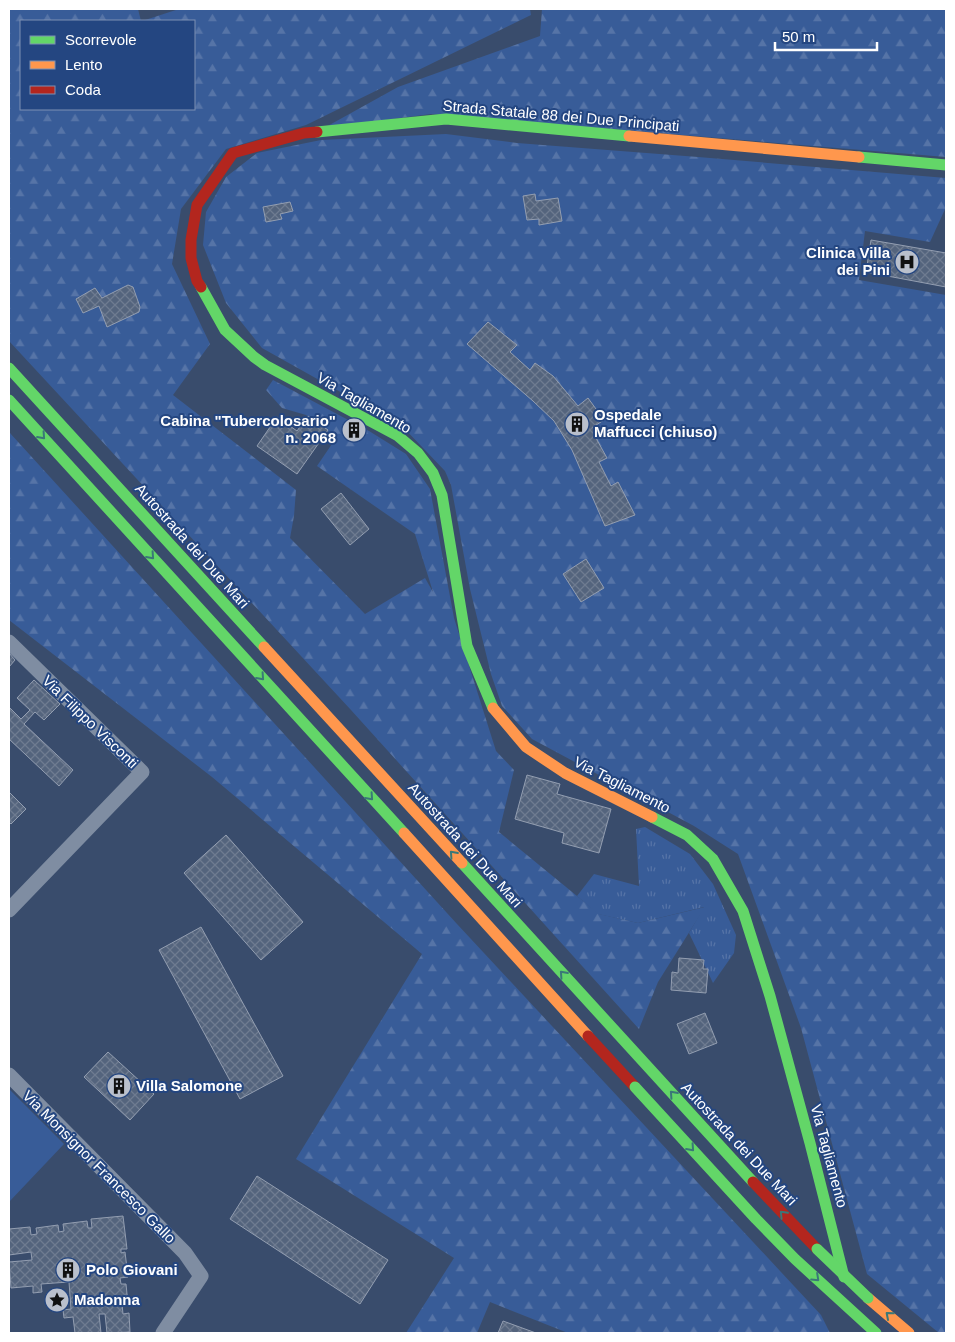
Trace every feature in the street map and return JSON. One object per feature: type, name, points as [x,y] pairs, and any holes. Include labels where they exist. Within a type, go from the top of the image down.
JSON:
[{"type":"main road","name":"Strada Statale 88 dei Due Principati","points":[[254,357],[225,330],[197,281],[190,258],[191,240],[198,205],[233,153],[304,133],[446,119],[946,165]]},
{"type":"main road","name":"Via Tagliamento","points":[[254,357],[398,436],[418,454],[433,473],[442,494],[467,646],[492,707],[526,747],[565,773],[687,835],[713,859],[743,911],[770,996],[810,1143],[858,1333]]},
{"type":"main road","name":"Autostrada dei Due Mari","points":[[9,368],[734,1162],[817,1249],[868,1298],[909,1333]]},
{"type":"main road","points":[[9,400],[756,1219],[795,1259],[876,1333]]},
{"type":"street","name":"Via Filippo Visconti","points":[[9,642],[142,772],[9,910]]},
{"type":"street","name":"Via Monsignor Francesco Gallo","points":[[9,1075],[184,1253],[201,1276],[163,1333]]},
{"type":"green space","points":[[9,9],[138,9],[141,20],[20,20],[20,110],[195,110],[195,20],[145,20],[179,9],[530,9],[531,15],[306,125],[226,149],[181,209],[172,264],[210,344],[173,395],[296,490],[290,538],[365,614],[425,578],[433,592],[415,534],[317,466],[336,438],[306,415],[282,408],[266,390],[273,380],[369,431],[406,454],[430,489],[454,618],[496,751],[514,770],[499,832],[599,914],[638,923],[705,907],[658,982],[639,1029],[351,710],[9,341]]},
{"type":"green space","points":[[542,9],[946,9],[946,157],[431,114],[324,128],[398,87],[540,36]]},
{"type":"green space","points":[[446,134],[517,143],[946,178],[946,207],[930,242],[865,231],[859,280],[946,295],[946,1333],[939,1333],[867,1274],[801,1028],[738,854],[694,826],[532,739],[502,706],[491,674],[470,589],[451,485],[445,471],[403,427],[262,348],[226,303],[203,245],[206,212],[226,177],[257,153],[321,140]]},
{"type":"green space","points":[[9,432],[457,924],[821,1315],[830,1333],[568,1333],[490,1302],[477,1333],[406,1333],[454,1258],[296,1159],[422,954],[212,777],[9,620]]},
{"type":"green space","points":[[645,827],[690,854],[713,884],[736,935],[734,953],[713,983],[689,933],[704,907],[638,923],[598,914],[577,896],[594,874],[639,886],[636,829]]},
{"type":"green space","points":[[9,1089],[64,1144],[9,1202]]},
{"type":"building","points":[[535,194],[536,201],[558,198],[562,221],[539,225],[539,219],[527,220],[523,196]]},
{"type":"building","points":[[290,202],[293,211],[280,214],[282,219],[266,222],[263,207]]},
{"type":"building","name":"Clinica Villa dei Pini","points":[[871,240],[946,253],[946,287],[866,272]]},
{"type":"building","points":[[128,285],[133,287],[140,307],[139,312],[107,327],[99,306],[83,313],[76,299],[95,288],[102,298]]},
{"type":"building","name":"Ospedale Maffucci (chiuso)","points":[[488,322],[517,345],[510,352],[530,370],[535,363],[553,376],[578,406],[588,398],[604,420],[593,427],[597,440],[607,458],[599,462],[611,486],[618,482],[635,515],[605,526],[572,450],[554,421],[467,344]]},
{"type":"building","points":[[308,416],[328,430],[297,474],[257,446],[277,417],[297,431]]},
{"type":"building","name":"Cabina \"Tubercolosario\" n. 2068","points":[[352,422],[362,428],[356,438],[346,432]]},
{"type":"building","points":[[341,493],[369,529],[350,545],[321,509]]},
{"type":"building","points":[[586,559],[604,588],[581,602],[563,574]]},
{"type":"building","points":[[9,653],[15,660],[9,667]]},
{"type":"building","points":[[34,680],[60,704],[44,720],[35,712],[24,724],[73,770],[59,786],[9,739],[9,707],[21,719],[30,710],[17,698]]},
{"type":"building","points":[[527,775],[560,784],[557,794],[611,809],[599,853],[562,843],[564,833],[515,819]]},
{"type":"building","points":[[9,792],[26,809],[11,824],[9,822]]},
{"type":"building","points":[[226,835],[303,922],[261,960],[184,873]]},
{"type":"building","points":[[201,927],[283,1076],[240,1099],[159,950]]},
{"type":"building","points":[[679,958],[704,960],[703,969],[708,969],[706,993],[671,990],[672,972],[678,973]]},
{"type":"building","points":[[705,1013],[717,1043],[689,1054],[677,1024]]},
{"type":"building","name":"Villa Salomone","points":[[108,1052],[154,1094],[130,1120],[84,1077]]},
{"type":"building","points":[[257,1176],[388,1260],[360,1304],[230,1219]]},
{"type":"building","name":"Polo Giovani","points":[[123,1216],[127,1249],[121,1249],[121,1253],[125,1252],[128,1277],[120,1278],[121,1284],[126,1284],[128,1304],[122,1304],[123,1314],[129,1313],[130,1332],[107,1333],[105,1314],[99,1314],[101,1333],[75,1333],[73,1317],[64,1318],[63,1310],[71,1309],[69,1282],[41,1284],[42,1292],[33,1293],[33,1286],[11,1288],[9,1262],[32,1260],[31,1252],[9,1255],[9,1229],[30,1227],[31,1235],[37,1234],[36,1228],[58,1225],[59,1232],[64,1231],[63,1224],[87,1221],[88,1228],[92,1228],[91,1219]]},
{"type":"building","points":[[503,1321],[536,1333],[498,1333]]},
{"type":"traffic: fast","points":[[317,132],[446,119],[629,136]]},
{"type":"traffic: fast","points":[[859,157],[946,165]]},
{"type":"traffic: fast","points":[[201,287],[225,330],[254,357],[265,365],[398,436],[418,453],[433,473],[442,495],[467,646],[493,708]]},
{"type":"traffic: fast","points":[[9,368],[264,647]]},
{"type":"traffic: fast","points":[[9,400],[404,833]]},
{"type":"traffic: fast","points":[[652,817],[687,835],[713,859],[743,911],[770,996],[844,1277]]},
{"type":"traffic: fast","points":[[462,863],[753,1182]]},
{"type":"traffic: fast","points":[[635,1087],[795,1259],[876,1333]]},
{"type":"traffic: fast","points":[[817,1249],[868,1298]]},
{"type":"traffic: slow","points":[[629,136],[859,157]]},
{"type":"traffic: slow","points":[[264,647],[462,863]]},
{"type":"traffic: slow","points":[[493,708],[526,747],[565,773],[652,817]]},
{"type":"traffic: slow","points":[[404,833],[588,1036]]},
{"type":"traffic: slow","points":[[868,1298],[909,1333]]},
{"type":"traffic: jam","points":[[201,287],[197,281],[191,258],[191,240],[197,205],[233,153],[304,133],[317,132]]},
{"type":"traffic: jam","points":[[588,1036],[635,1087]]},
{"type":"traffic: jam","points":[[753,1182],[817,1249]]},
{"type":"place","name":"Clinica Villa dei Pini","points":[[907,262]]},
{"type":"place","name":"Ospedale Maffucci (chiuso)","points":[[577,424]]},
{"type":"place","name":"Cabina \"Tubercolosario\" n. 2068","points":[[354,430]]},
{"type":"place","name":"Villa Salomone","points":[[119,1086]]},
{"type":"place","name":"Polo Giovani","points":[[68,1270]]},
{"type":"place","name":"Madonna","points":[[57,1300]]}]
